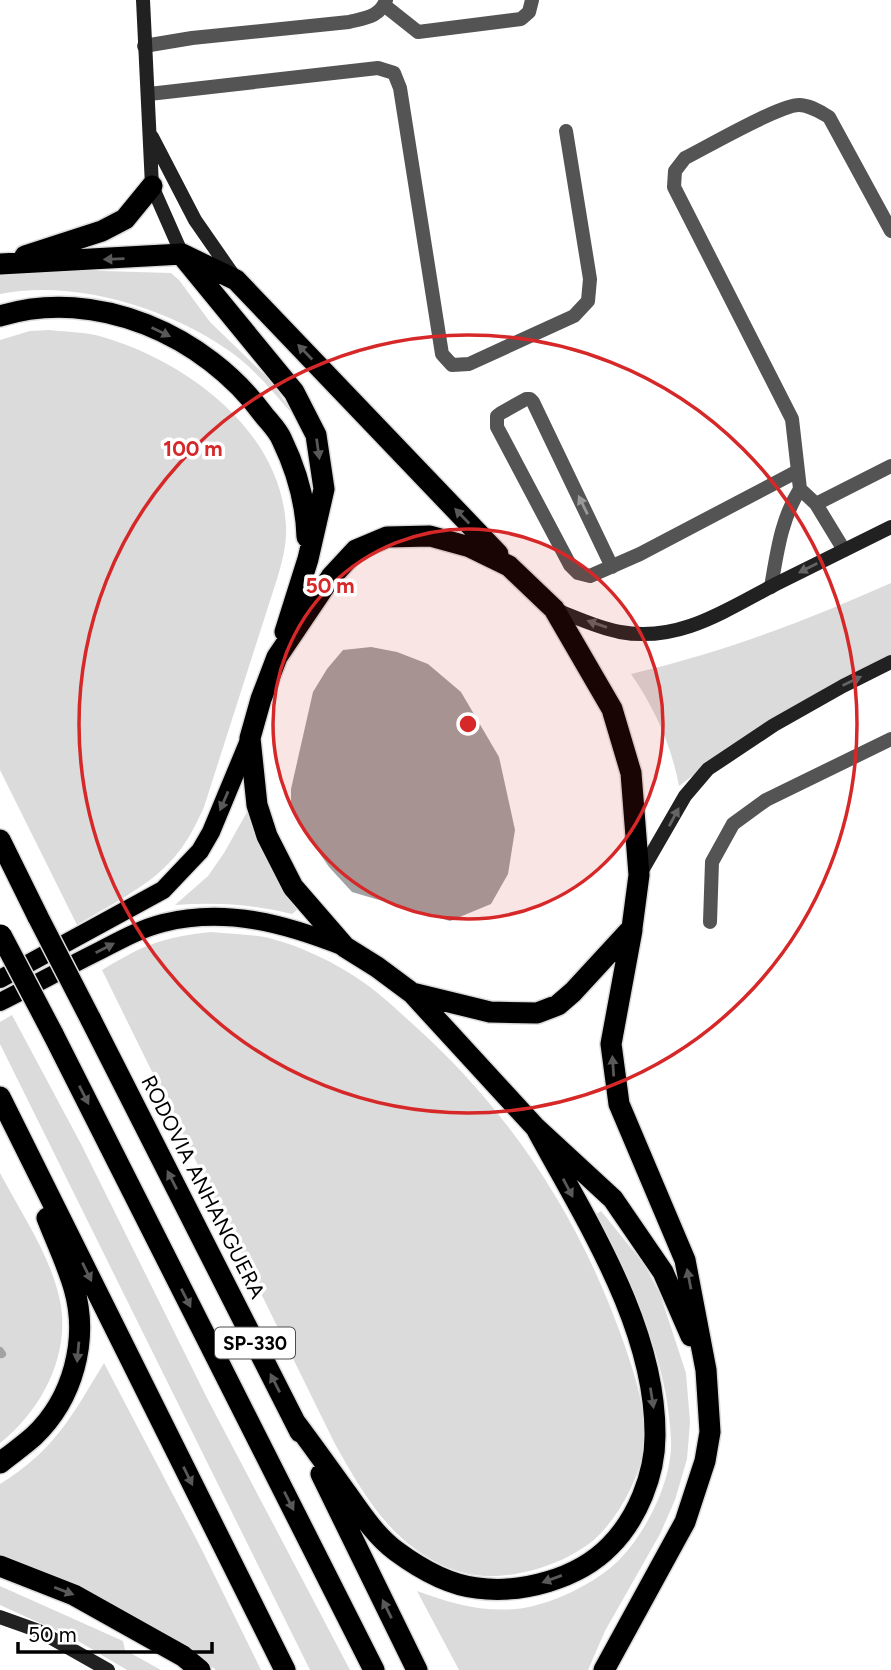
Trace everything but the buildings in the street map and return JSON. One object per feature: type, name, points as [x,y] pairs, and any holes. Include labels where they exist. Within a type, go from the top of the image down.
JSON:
[{"type":"highway","points":[[0,264],[102,231],[125,219],[152,186]]},
{"type":"highway","points":[[0,264],[182,254],[236,280],[509,566],[554,609],[612,709],[631,773],[639,875],[611,1044],[614,1082],[619,1104],[685,1260],[706,1370],[710,1432],[705,1461],[685,1522],[604,1670]]},
{"type":"highway","points":[[182,254],[294,392],[316,435],[324,489],[308,559],[250,738],[257,805],[267,836],[293,887],[345,947],[412,993],[536,1128],[613,1199],[663,1272],[706,1370]]},
{"type":"highway","points":[[0,316],[16,311],[62,307],[105,313],[158,329],[209,359],[243,387],[282,438],[300,489],[306,517],[308,559]]},
{"type":"highway","points":[[277,657],[331,577],[356,550],[387,537],[430,536],[470,547],[509,566]]},
{"type":"highway","name":"RODOVIA ANHANGUERA","points":[[0,840],[295,1422],[416,1670]]},
{"type":"highway","points":[[412,993],[490,1012],[537,1013],[558,1004],[573,992],[632,928]]},
{"type":"highway","name":"SP-330","points":[[1,933],[374,1670]]},
{"type":"highway","points":[[0,1463],[35,1435],[61,1400],[77,1364],[80,1327],[74,1289],[1,1099]]},
{"type":"highway","points":[[1,1099],[285,1670]]},
{"type":"highway","points":[[295,1422],[374,1531],[395,1550],[449,1581],[475,1588],[502,1590],[527,1587],[584,1566],[610,1546],[630,1520],[645,1490],[653,1463],[656,1438],[649,1376],[621,1293],[596,1238],[536,1128]]},
{"type":"highway","points":[[0,1566],[74,1595],[183,1657],[200,1670]]},
{"type":"main road","points":[[0,979],[163,890],[200,851],[211,832],[250,738]]},
{"type":"main road","points":[[0,1002],[139,931],[163,923],[194,918],[231,917],[265,921],[296,928],[345,947]]},
{"type":"street","points":[[143,0],[152,186],[182,254]]},
{"type":"street","points":[[144,46],[192,38],[349,22],[374,16],[385,3],[418,32],[521,19],[529,12],[532,0]]},
{"type":"street","points":[[149,94],[378,68],[394,73],[400,88],[442,354],[452,365],[469,364],[574,316],[588,301],[590,279],[566,131]]},
{"type":"street","points":[[844,550],[816,503],[800,489],[792,419],[674,187],[675,171],[685,158],[781,109],[799,105],[815,108],[829,117],[891,231]]},
{"type":"street","points":[[150,132],[195,220],[236,280]]},
{"type":"street","points":[[612,567],[533,402],[526,399],[501,413],[497,416],[497,427],[570,565],[578,573],[590,576],[612,567],[796,472]]},
{"type":"street","points":[[816,503],[891,466]]},
{"type":"street","points":[[771,587],[780,536],[791,503],[800,489]]},
{"type":"street","points":[[554,609],[619,632],[649,634],[688,628],[724,613],[891,527]]},
{"type":"street","points":[[639,875],[685,796],[708,769],[775,725],[843,686],[891,663]]},
{"type":"street","points":[[710,922],[712,862],[733,824],[766,800],[891,739]]},
{"type":"street","points":[[0,1617],[39,1631],[108,1670]]},
{"type":"shaded area","points":[[70,270],[171,273],[210,322],[272,382],[295,417],[235,355],[183,324],[123,302],[92,295],[30,290],[0,294],[0,276]]},
{"type":"shaded area","points":[[49,330],[97,335],[135,348],[197,383],[224,405],[248,431],[267,460],[280,492],[286,526],[285,547],[277,579],[204,807],[193,829],[180,850],[160,872],[77,925],[0,770],[0,340],[30,331]]},
{"type":"shaded area","points":[[891,583],[891,656],[716,758],[679,786],[661,727],[631,674],[763,635]]},
{"type":"shaded area","points":[[371,647],[397,652],[428,664],[461,692],[499,757],[515,830],[508,874],[491,904],[450,921],[352,892],[329,867],[291,807],[291,789],[313,692],[343,650]]},
{"type":"shaded area","points":[[247,812],[268,863],[297,910],[292,914],[234,905],[175,905],[208,876]]},
{"type":"shaded area","points":[[211,932],[281,941],[341,968],[377,992],[450,1060],[482,1095],[512,1131],[563,1209],[605,1293],[622,1338],[636,1381],[644,1427],[642,1457],[625,1500],[597,1537],[573,1554],[544,1567],[498,1576],[462,1573],[448,1568],[413,1547],[386,1522],[344,1460],[102,970],[154,944]]},
{"type":"shaded area","points":[[12,1015],[81,1144],[207,1398],[350,1670],[310,1670],[0,1044],[0,1022]]},
{"type":"shaded area","points":[[0,1173],[50,1268],[60,1301],[62,1321],[57,1361],[50,1380],[28,1415],[0,1443]]},
{"type":"shaded area","points":[[601,1211],[644,1264],[660,1294],[686,1373],[690,1422],[687,1459],[675,1500],[660,1534],[605,1631],[588,1670],[459,1670],[417,1591],[453,1603],[490,1609],[529,1607],[572,1592],[599,1577],[630,1547],[649,1519],[668,1471],[671,1439],[663,1380],[635,1295],[595,1215]]},
{"type":"shaded area","points":[[104,1363],[201,1548],[261,1670],[216,1670],[163,1632],[121,1610],[0,1558],[0,1484],[48,1445],[71,1416]]},
{"type":"shaded area","points":[[0,1586],[123,1641],[125,1650],[161,1670],[127,1670],[73,1638],[0,1605]]}]
